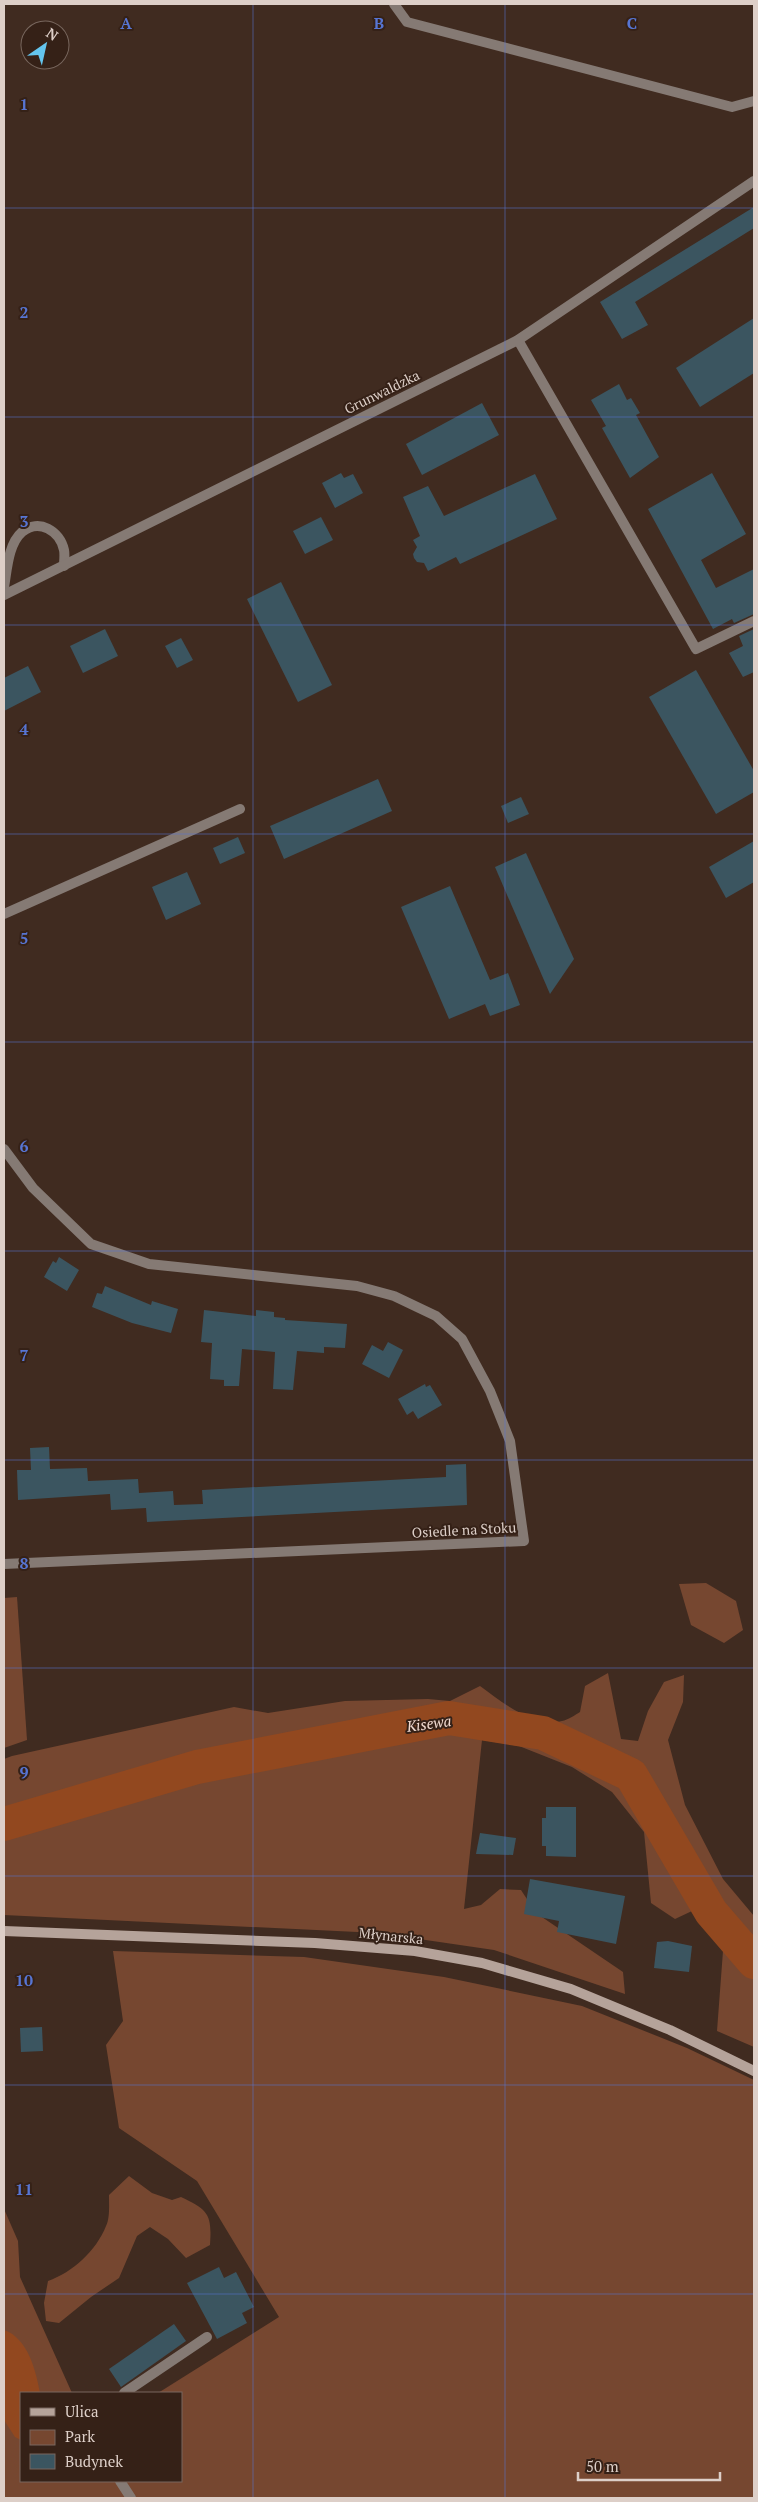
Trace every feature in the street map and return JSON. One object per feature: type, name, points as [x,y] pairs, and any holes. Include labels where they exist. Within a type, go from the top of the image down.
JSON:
[{"type":"street","points":[[394,4],[407,22],[732,107],[754,101]]},
{"type":"street","name":"Grunwaldzka","points":[[4,595],[518,340],[754,181]]},
{"type":"street","points":[[518,340],[696,649],[754,621]]},
{"type":"street","points":[[4,587],[14,545],[22,532],[32,527],[43,526],[51,530],[59,538],[64,550],[64,566]]},
{"type":"street","points":[[4,914],[240,809]]},
{"type":"street","name":"Osiedle na Stoku","points":[[4,1149],[33,1188],[91,1244],[150,1264],[357,1286],[394,1296],[436,1316],[462,1339],[490,1391],[510,1441],[524,1541],[4,1564]]},
{"type":"street","name":"Młynarska","points":[[4,1930],[315,1943],[415,1951],[482,1963],[571,1988],[670,2030],[754,2071]]},
{"type":"street","points":[[125,2392],[207,2337]]},
{"type":"street","points":[[121,2482],[131,2498]]},
{"type":"green space","points":[[706,1583],[736,1601],[743,1630],[724,1643],[691,1625],[679,1584]]},
{"type":"green space","points":[[17,1597],[27,1740],[4,1748],[4,1598]]},
{"type":"green space","points":[[608,1673],[621,1739],[638,1741],[648,1711],[664,1682],[684,1675],[683,1702],[668,1740],[685,1805],[723,1879],[754,1916],[754,2047],[717,2031],[723,1951],[692,1911],[675,1919],[651,1903],[644,1832],[612,1792],[572,1767],[519,1746],[482,1740],[464,1909],[481,1905],[500,1889],[521,1890],[536,1913],[623,1972],[625,1994],[494,1950],[378,1933],[4,1915],[4,1759],[234,1707],[268,1713],[345,1701],[428,1699],[450,1701],[480,1686],[508,1706],[529,1717],[540,1721],[562,1721],[580,1712],[585,1686]]},
{"type":"green space","points":[[113,1951],[304,1957],[444,1977],[582,2006],[687,2048],[754,2080],[754,2498],[4,2498],[4,2209],[18,2241],[20,2277],[72,2392],[20,2392],[20,2482],[182,2482],[182,2392],[160,2392],[279,2317],[197,2181],[119,2128],[106,2045],[123,2021]]},
{"type":"green space","points":[[129,2176],[152,2193],[172,2200],[181,2197],[203,2210],[209,2220],[210,2245],[186,2258],[168,2239],[150,2227],[137,2236],[119,2278],[91,2297],[59,2323],[46,2321],[44,2303],[48,2281],[75,2266],[90,2252],[102,2235],[107,2223],[109,2195]]},
{"type":"shaded area","points":[[4,2330],[19,2340],[30,2356],[40,2392],[20,2392],[20,2440],[15,2437],[4,2420]]},
{"type":"building","points":[[754,207],[754,228],[635,302],[648,325],[622,339],[600,302]]},
{"type":"building","points":[[754,318],[754,373],[700,407],[676,368]]},
{"type":"building","points":[[619,384],[627,400],[631,398],[640,413],[636,415],[659,457],[630,478],[602,428],[606,426],[591,400]]},
{"type":"building","points":[[482,403],[499,435],[422,475],[406,444]]},
{"type":"building","points":[[341,473],[344,478],[353,474],[363,493],[335,508],[322,483]]},
{"type":"building","points":[[712,473],[746,534],[701,560],[716,588],[754,569],[754,614],[734,623],[732,619],[713,629],[648,509]]},
{"type":"building","points":[[535,474],[557,519],[460,564],[456,557],[428,571],[424,563],[417,562],[414,558],[413,554],[417,547],[413,540],[420,536],[403,497],[428,486],[444,516]]},
{"type":"building","points":[[321,517],[333,540],[305,554],[293,531]]},
{"type":"building","points":[[281,582],[332,685],[298,702],[247,599]]},
{"type":"building","points":[[105,629],[118,656],[83,673],[70,646]]},
{"type":"building","points":[[754,629],[754,672],[743,677],[729,653],[743,646],[739,636]]},
{"type":"building","points":[[181,638],[193,660],[177,668],[165,646]]},
{"type":"building","points":[[28,666],[41,692],[4,711],[4,678]]},
{"type":"building","points":[[696,670],[754,771],[754,792],[716,814],[649,697]]},
{"type":"building","points":[[378,779],[392,811],[284,859],[270,826]]},
{"type":"building","points":[[521,797],[529,814],[508,823],[501,806]]},
{"type":"building","points":[[238,837],[245,853],[220,864],[213,848]]},
{"type":"building","points":[[754,841],[754,882],[726,898],[709,867]]},
{"type":"building","points":[[526,853],[574,959],[550,994],[495,867]]},
{"type":"building","points":[[187,872],[201,904],[166,920],[152,887]]},
{"type":"building","points":[[450,886],[490,980],[508,973],[520,1005],[490,1016],[485,1004],[449,1019],[401,907]]},
{"type":"building","points":[[59,1257],[79,1270],[67,1291],[44,1277],[53,1261],[56,1263]]},
{"type":"building","points":[[105,1286],[151,1305],[152,1301],[178,1309],[171,1333],[132,1323],[92,1307],[97,1293],[102,1294]]},
{"type":"building","points":[[204,1310],[256,1316],[256,1310],[274,1312],[274,1317],[285,1318],[285,1320],[347,1324],[345,1348],[324,1347],[324,1353],[297,1351],[293,1390],[273,1389],[275,1352],[242,1349],[239,1386],[224,1386],[224,1380],[210,1379],[212,1343],[201,1342]]},
{"type":"building","points":[[388,1342],[403,1350],[389,1378],[362,1364],[372,1345],[383,1351]]},
{"type":"building","points":[[425,1384],[426,1387],[430,1385],[442,1405],[418,1419],[413,1411],[407,1415],[398,1399]]},
{"type":"building","points":[[49,1447],[50,1469],[87,1468],[88,1481],[138,1479],[139,1493],[173,1491],[174,1505],[203,1504],[202,1490],[446,1477],[446,1465],[466,1464],[467,1505],[147,1522],[146,1508],[111,1510],[110,1494],[18,1500],[17,1470],[31,1470],[30,1448]]},
{"type":"building","points":[[546,1807],[576,1807],[576,1857],[546,1856],[546,1846],[542,1846],[542,1818],[546,1818]]},
{"type":"building","points":[[480,1833],[516,1838],[513,1855],[476,1854]]},
{"type":"building","points":[[530,1879],[625,1896],[616,1944],[557,1932],[559,1921],[524,1914]]},
{"type":"building","points":[[668,1941],[692,1946],[689,1972],[654,1968],[657,1942]]},
{"type":"building","points":[[42,2027],[43,2051],[21,2052],[20,2028]]},
{"type":"building","points":[[219,2267],[224,2278],[236,2272],[254,2307],[242,2313],[247,2323],[217,2339],[187,2283]]},
{"type":"building","points":[[174,2324],[186,2341],[121,2387],[109,2369]]},
{"type":"waterway","name":"Kisewa","points":[[4,1824],[197,1767],[449,1718],[543,1733],[631,1775],[711,1912],[754,1962]]}]
